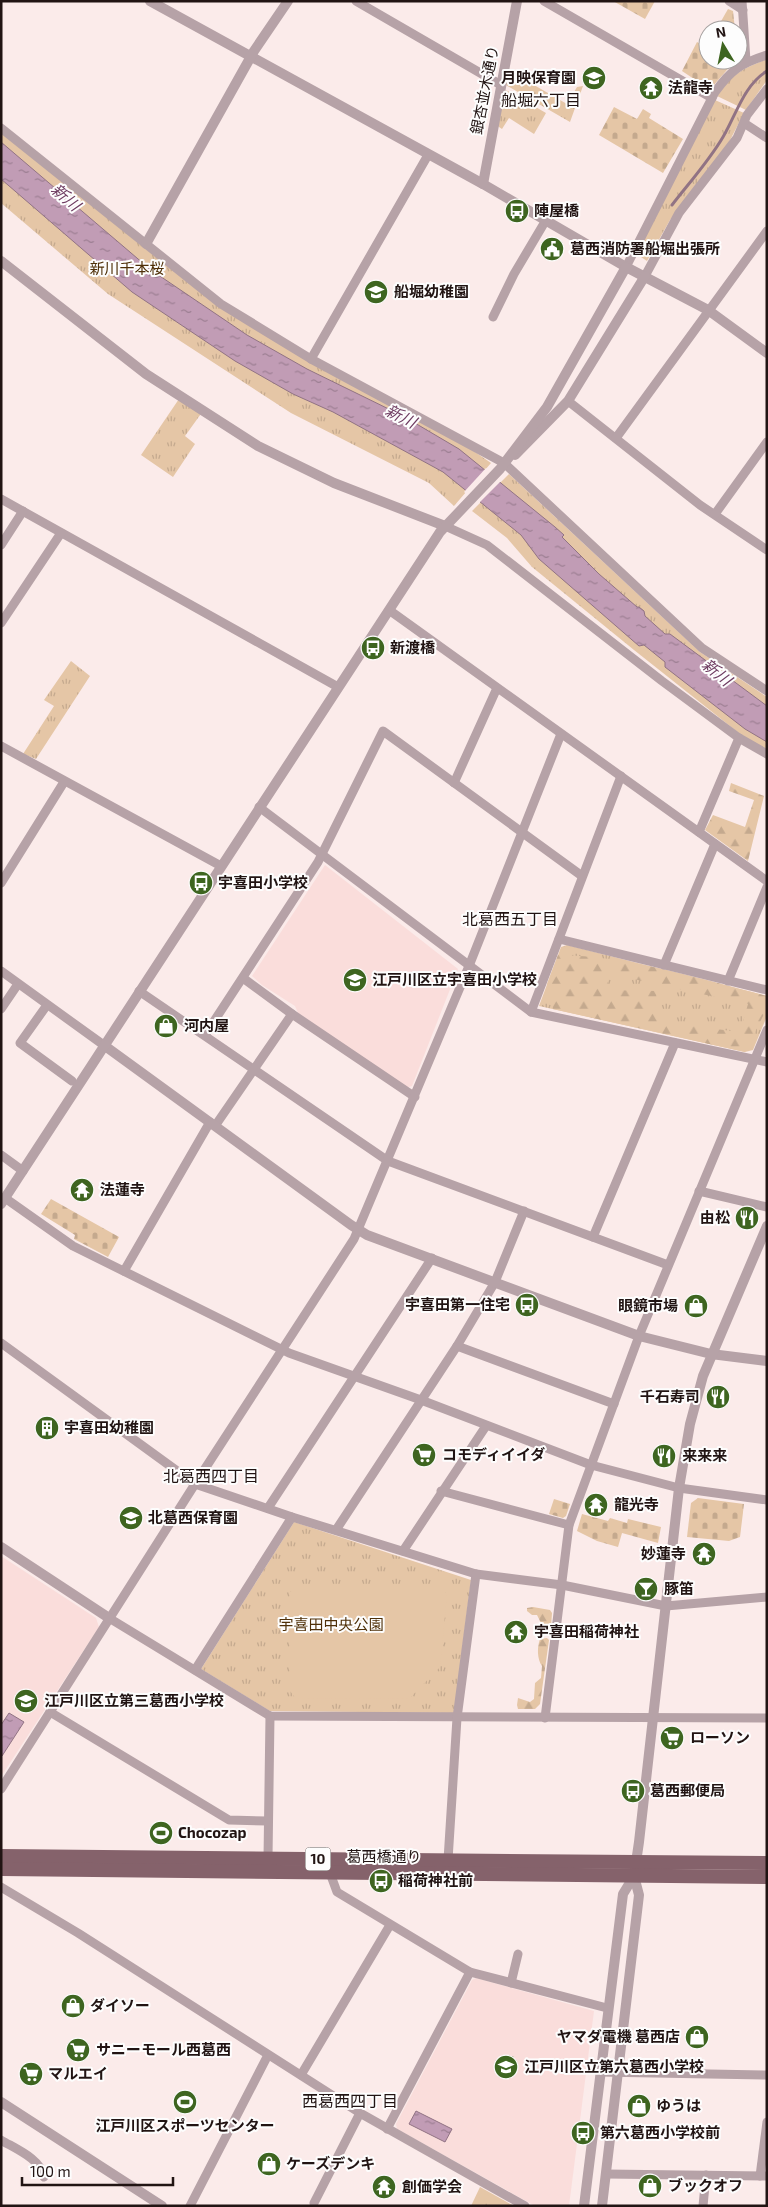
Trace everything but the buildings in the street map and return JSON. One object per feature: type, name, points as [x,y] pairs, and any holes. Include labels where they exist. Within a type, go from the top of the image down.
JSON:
[{"type":"main road","name":"葛西橋通り","points":[[1,1856],[448,1860],[767,1877]]},
{"type":"main road","name":"葛西橋通り","points":[[1,1869],[330,1874],[635,1869],[767,1863]]},
{"type":"street","points":[[150,1],[708,310],[767,353]]},
{"type":"street","points":[[146,244],[251,57],[288,1]]},
{"type":"street","points":[[356,1],[501,85]]},
{"type":"street","name":"銀杏並木通り","points":[[483,184],[517,1]]},
{"type":"street","points":[[544,1],[712,98]]},
{"type":"street","points":[[729,1],[743,6],[744,20]]},
{"type":"street","points":[[748,60],[767,55]]},
{"type":"street","points":[[734,70],[728,75],[712,98],[626,266],[547,407],[502,466],[445,526],[259,807],[3,1201],[73,1246],[282,1350],[354,1378],[421,1400],[591,1465],[679,1488],[767,1500]]},
{"type":"street","points":[[502,466],[520,452],[568,401],[645,276],[679,213],[737,138],[760,96],[767,88]]},
{"type":"street","points":[[744,124],[767,138]]},
{"type":"street","points":[[1,128],[221,304],[311,359],[502,466],[702,648],[767,691]]},
{"type":"street","points":[[311,359],[428,155]]},
{"type":"street","points":[[492,317],[514,274],[546,220]]},
{"type":"street","points":[[616,438],[767,231]]},
{"type":"street","points":[[1,261],[146,374],[258,446],[334,483],[445,526],[488,545],[581,620],[739,738],[767,754]]},
{"type":"street","points":[[568,401],[715,514],[767,550]]},
{"type":"street","points":[[715,514],[767,442]]},
{"type":"street","points":[[1,499],[338,687]]},
{"type":"street","points":[[1,544],[23,512]]},
{"type":"street","points":[[1,623],[60,533]]},
{"type":"street","points":[[389,610],[767,881]]},
{"type":"street","points":[[454,783],[497,688]]},
{"type":"street","points":[[205,1035],[322,854],[383,731],[582,876]]},
{"type":"street","points":[[1,1789],[359,1230],[469,966],[562,734]]},
{"type":"street","points":[[699,832],[739,738]]},
{"type":"street","points":[[1,746],[221,866]]},
{"type":"street","points":[[531,1012],[621,776]]},
{"type":"street","points":[[1,882],[64,782]]},
{"type":"street","points":[[259,807],[531,1012],[767,1062]]},
{"type":"street","points":[[664,965],[715,844]]},
{"type":"street","points":[[728,981],[767,887]]},
{"type":"street","points":[[559,939],[767,990]]},
{"type":"street","points":[[1,971],[359,1230],[639,1336],[711,1354],[767,1361]]},
{"type":"street","points":[[243,978],[292,1014],[415,1097]]},
{"type":"street","points":[[1,1009],[18,984]]},
{"type":"street","points":[[139,991],[388,1161],[668,1265]]},
{"type":"street","points":[[47,1005],[20,1043],[72,1081]]},
{"type":"street","points":[[124,1271],[212,1124],[255,1069],[292,1014]]},
{"type":"street","points":[[546,1718],[569,1525],[639,1336],[767,1030]]},
{"type":"street","points":[[592,1237],[675,1042]]},
{"type":"street","points":[[1,1155],[23,1171]]},
{"type":"street","points":[[699,1191],[767,1208]]},
{"type":"street","points":[[336,1530],[457,1346],[495,1282],[524,1211]]},
{"type":"street","points":[[602,2206],[639,1895],[635,1869],[679,1488],[690,1424],[703,1376],[767,1226]]},
{"type":"street","points":[[268,1508],[432,1258]]},
{"type":"street","points":[[1,1343],[195,1484],[292,1517],[476,1574],[562,1585],[666,1606],[767,1596]]},
{"type":"street","points":[[457,1346],[614,1404]]},
{"type":"street","points":[[403,1550],[486,1426]]},
{"type":"street","points":[[441,1491],[569,1525]]},
{"type":"street","points":[[195,1670],[292,1517]]},
{"type":"street","points":[[1,1547],[109,1618],[270,1716],[767,1718]]},
{"type":"street","points":[[448,1860],[457,1718],[476,1574]]},
{"type":"street","points":[[50,1712],[229,1820],[268,1821]]},
{"type":"street","points":[[268,1858],[270,1716]]},
{"type":"street","points":[[584,2206],[607,2008],[623,1894],[635,1869]]},
{"type":"street","points":[[330,1874],[337,1892],[470,1972],[607,2008]]},
{"type":"street","points":[[1,1887],[78,1933],[360,2113],[526,2206]]},
{"type":"street","points":[[301,2074],[390,1925]]},
{"type":"street","points":[[510,1983],[518,1954]]},
{"type":"street","points":[[387,2129],[470,1972]]},
{"type":"street","points":[[190,2206],[268,2055]]},
{"type":"street","points":[[599,2072],[767,2075]]},
{"type":"street","points":[[1,2102],[162,2206]]},
{"type":"street","points":[[314,2203],[360,2113]]},
{"type":"street","points":[[606,2174],[763,2176],[767,2122]]},
{"type":"street","points":[[1,2140],[35,2162],[42,2170],[44,2177]]},
{"type":"street","points":[[703,2206],[706,2175]]},
{"type":"shaded area","name":"江戸川区立宇喜田小学校","points":[[325,865],[458,969],[412,1086],[406,1088],[298,1013],[295,1006],[262,985],[252,976]]},
{"type":"shaded area","name":"江戸川区立第三葛西小学校","points":[[1,1556],[96,1618],[99,1627],[2,1775]]},
{"type":"shaded area","name":"江戸川区立第六葛西小学校","points":[[476,1978],[594,2011],[569,2206],[535,2206],[397,2129],[396,2124],[472,1980]]},
{"type":"green space","points":[[613,1],[655,1],[645,19]]},
{"type":"green space","points":[[728,9],[733,11],[734,20],[722,20]]},
{"type":"green space","points":[[697,42],[698,70],[727,70],[712,88],[709,89],[682,71]]},
{"type":"green space","points":[[767,59],[767,80],[746,110],[717,96],[733,77],[744,70],[748,70],[751,66]]},
{"type":"green space","points":[[508,70],[567,104],[577,87],[583,86],[570,122],[504,84]]},
{"type":"green space","points":[[504,90],[546,113],[534,134],[509,118],[502,129],[496,125]]},
{"type":"green space","points":[[715,100],[744,113],[728,144],[670,220],[647,261],[635,253]]},
{"type":"green space","points":[[614,107],[637,119],[643,109],[651,114],[649,118],[683,139],[663,173],[599,135]]},
{"type":"green space","name":"新川千本桜","points":[[1,128],[221,304],[465,445],[491,463],[454,506],[429,483],[291,413],[108,294],[1,203]]},
{"type":"green space","points":[[181,396],[203,411],[185,436],[195,444],[173,477],[141,455]]},
{"type":"green space","points":[[509,474],[700,652],[767,697],[767,750],[740,734],[634,650],[532,567],[507,538],[472,511]]},
{"type":"green space","points":[[71,661],[90,676],[36,759],[23,754],[54,706],[44,700]]},
{"type":"green space","points":[[731,783],[764,796],[748,861],[705,830],[713,815],[745,827],[754,800],[729,791]]},
{"type":"green space","points":[[567,945],[767,996],[767,1016],[753,1050],[745,1052],[539,1006],[561,947]]},
{"type":"green space","points":[[558,955],[584,956],[663,969],[767,996],[767,1008],[745,1052],[553,1009],[547,984]],"holes":[[[610,974],[748,1004],[740,1032],[659,1022],[656,991],[606,990]]]},
{"type":"green space","points":[[51,1199],[119,1237],[108,1257],[74,1239],[75,1235],[41,1214]]},
{"type":"green space","points":[[698,1498],[744,1504],[740,1537],[729,1541],[687,1537],[691,1503]]},
{"type":"green space","points":[[554,1499],[570,1504],[566,1516],[563,1518],[549,1514]]},
{"type":"green space","points":[[582,1514],[608,1521],[610,1518],[627,1523],[628,1519],[661,1527],[658,1543],[622,1533],[618,1547],[597,1541],[577,1531]]},
{"type":"green space","name":"宇喜田中央公園","points":[[294,1522],[471,1580],[454,1713],[270,1711],[201,1669]]},
{"type":"green space","points":[[297,1586],[440,1586],[447,1594],[440,1667],[410,1698],[296,1699],[290,1691],[290,1592]]},
{"type":"green space","points":[[533,1607],[550,1610],[552,1613],[551,1627],[543,1627],[537,1615],[532,1615],[527,1611],[527,1608]]},
{"type":"green space","points":[[547,1638],[549,1640],[540,1704],[535,1709],[518,1709],[518,1698],[530,1702],[534,1699],[535,1683],[541,1678],[542,1666],[538,1656],[539,1642],[540,1639]]},
{"type":"green space","points":[[480,2187],[514,2206],[471,2206]]},
{"type":"water","name":"新川","points":[[1,142],[151,270],[247,335],[307,369],[403,416],[459,449],[564,535],[562,537],[599,574],[644,611],[645,616],[665,634],[670,634],[767,706],[767,742],[745,729],[665,667],[665,662],[644,645],[639,646],[539,559],[521,535],[443,472],[333,412],[293,394],[235,361],[132,292],[1,179]]},
{"type":"water","points":[[9,1713],[24,1722],[2,1756],[1,1725]]},
{"type":"water","points":[[416,2111],[452,2129],[445,2142],[409,2124]]},
{"type":"pier","points":[[486,468],[501,481],[478,504],[464,492]]},
{"type":"waterway","points":[[672,205],[717,146],[746,92],[767,71]]},
{"type":"place","name":"月映保育園","points":[[594,78]]},
{"type":"place","name":"法龍寺","points":[[651,88]]},
{"type":"place","name":"陣屋橋","points":[[517,211]]},
{"type":"place","name":"葛西消防署船堀出張所","points":[[552,249]]},
{"type":"place","name":"船堀幼稚園","points":[[376,292]]},
{"type":"place","name":"新渡橋","points":[[373,648]]},
{"type":"place","name":"宇喜田小学校","points":[[201,883]]},
{"type":"place","name":"江戸川区立宇喜田小学校","points":[[355,980]]},
{"type":"place","name":"河内屋","points":[[166,1026]]},
{"type":"place","name":"法蓮寺","points":[[82,1190]]},
{"type":"place","name":"由松","points":[[747,1218]]},
{"type":"place","name":"宇喜田第一住宅","points":[[527,1305]]},
{"type":"place","name":"眼鏡市場","points":[[696,1306]]},
{"type":"place","name":"千石寿司","points":[[718,1397]]},
{"type":"place","name":"宇喜田幼稚園","points":[[47,1428]]},
{"type":"place","name":"コモディイイダ","points":[[424,1455]]},
{"type":"place","name":"来来来","points":[[664,1456]]},
{"type":"place","name":"龍光寺","points":[[596,1505]]},
{"type":"place","name":"北葛西保育園","points":[[131,1518]]},
{"type":"place","name":"妙蓮寺","points":[[704,1554]]},
{"type":"place","name":"豚笛","points":[[646,1589]]},
{"type":"place","name":"宇喜田稲荷神社","points":[[516,1632]]},
{"type":"place","name":"江戸川区立第三葛西小学校","points":[[26,1701]]},
{"type":"place","name":"ローソン","points":[[672,1738]]},
{"type":"place","name":"葛西郵便局","points":[[633,1791]]},
{"type":"place","name":"Chocozap","points":[[161,1833]]},
{"type":"place","name":"稲荷神社前","points":[[381,1881]]},
{"type":"place","name":"ダイソー","points":[[73,2006]]},
{"type":"place","name":"ヤマダ電機 葛西店","points":[[697,2037]]},
{"type":"place","name":"サニーモール西葛西","points":[[78,2050]]},
{"type":"place","name":"江戸川区立第六葛西小学校","points":[[506,2067]]},
{"type":"place","name":"マルエイ","points":[[31,2074]]},
{"type":"place","name":"江戸川区スポーツセンター","points":[[185,2102]]},
{"type":"place","name":"ゆうは","points":[[639,2106]]},
{"type":"place","name":"第六葛西小学校前","points":[[583,2133]]},
{"type":"place","name":"ケーズデンキ","points":[[269,2164]]},
{"type":"place","name":"ブックオフ","points":[[650,2186]]},
{"type":"place","name":"創価学会","points":[[384,2187]]},
{"type":"district","name":"船堀六丁目","points":[[541,100]]},
{"type":"district","name":"北葛西五丁目","points":[[510,919]]},
{"type":"district","name":"北葛西四丁目","points":[[211,1476]]},
{"type":"district","name":"西葛西四丁目","points":[[350,2101]]}]
